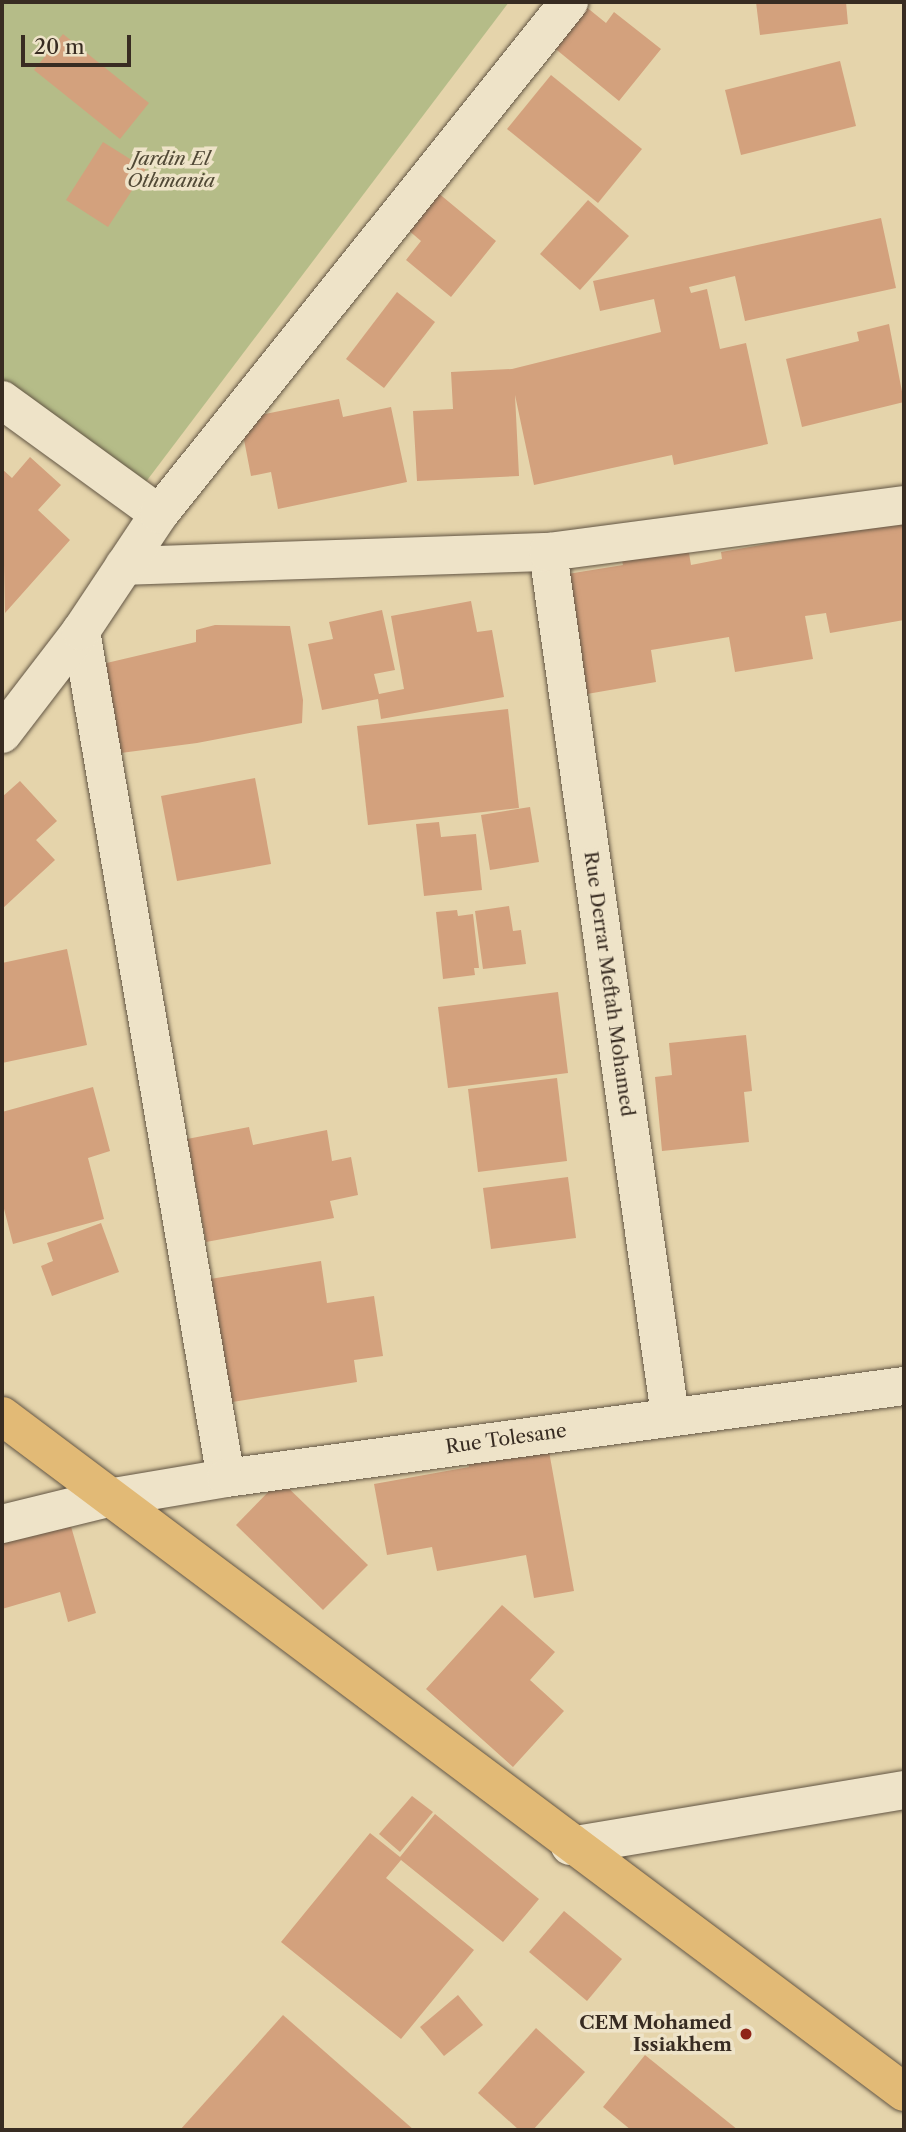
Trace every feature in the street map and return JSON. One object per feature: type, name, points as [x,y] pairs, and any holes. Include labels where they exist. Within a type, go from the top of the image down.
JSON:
[{"type":"main road","points":[[2,1416],[570,1846],[904,2092]]},
{"type":"street","points":[[2,734],[81,631],[159,514],[569,2]]},
{"type":"street","points":[[2,400],[159,514]]},
{"type":"street","points":[[124,566],[548,552],[904,505]]},
{"type":"street","name":"Rue Derrar Meftah Mohamed","points":[[548,552],[670,1416]]},
{"type":"street","points":[[81,631],[226,1478]]},
{"type":"street","name":"Rue Tolesane","points":[[2,1524],[108,1498],[226,1478],[904,1386]]},
{"type":"street","points":[[570,1846],[904,1790]]},
{"type":"green space","name":"Jardin El Othmania","points":[[2,2],[509,2],[139,491],[2,384]]},
{"type":"building","points":[[756,2],[846,2],[848,24],[760,35]]},
{"type":"building","points":[[585,6],[606,23],[614,12],[661,49],[619,101],[552,46]]},
{"type":"building","points":[[63,34],[149,103],[120,139],[34,70]]},
{"type":"building","points":[[840,61],[856,126],[741,155],[725,90]]},
{"type":"building","points":[[551,75],[642,149],[598,203],[507,129]]},
{"type":"building","points":[[103,142],[146,169],[108,227],[66,200]]},
{"type":"building","points":[[437,192],[496,241],[451,297],[406,260],[421,241],[407,229]]},
{"type":"building","points":[[588,200],[629,236],[580,290],[540,254]]},
{"type":"building","points":[[881,218],[896,288],[745,321],[735,276],[689,287],[691,293],[707,289],[720,349],[746,343],[768,444],[674,465],[672,455],[534,485],[515,395],[519,476],[417,481],[413,411],[453,409],[451,372],[512,369],[661,332],[654,299],[600,311],[593,281]]},
{"type":"building","points":[[397,292],[435,322],[384,388],[346,359]]},
{"type":"building","points":[[889,324],[904,402],[802,427],[786,359],[859,341],[857,332]]},
{"type":"building","points":[[339,399],[343,417],[391,407],[407,482],[278,509],[271,472],[251,476],[240,419]]},
{"type":"building","points":[[30,457],[61,485],[38,510],[70,540],[5,613],[2,469],[12,478]]},
{"type":"building","points":[[904,520],[904,620],[830,633],[826,613],[805,616],[813,659],[735,672],[729,637],[651,650],[656,682],[564,698],[543,578],[623,565],[620,552],[687,541],[691,565],[722,559],[721,552]]},
{"type":"building","points":[[471,601],[477,632],[492,630],[504,697],[381,719],[378,699],[322,710],[308,644],[333,639],[329,622],[382,610],[395,670],[374,674],[379,694],[404,689],[391,616]]},
{"type":"building","points":[[215,625],[290,626],[303,700],[302,723],[197,743],[113,754],[98,665],[196,642],[196,630]]},
{"type":"building","points":[[508,709],[519,808],[368,825],[357,726]]},
{"type":"building","points":[[255,778],[271,864],[177,881],[161,796]]},
{"type":"building","points":[[20,781],[57,821],[36,840],[55,860],[2,909],[2,797]]},
{"type":"building","points":[[530,807],[539,862],[490,870],[481,815]]},
{"type":"building","points":[[439,822],[441,837],[476,834],[482,890],[424,896],[416,824]]},
{"type":"building","points":[[509,906],[513,931],[521,930],[526,964],[483,969],[475,911]]},
{"type":"building","points":[[457,910],[458,916],[473,914],[479,968],[474,968],[475,975],[443,979],[436,912]]},
{"type":"building","points":[[67,949],[87,1045],[2,1063],[2,963]]},
{"type":"building","points":[[558,992],[568,1073],[448,1088],[438,1007]]},
{"type":"building","points":[[746,1035],[752,1091],[744,1092],[749,1142],[662,1151],[655,1077],[672,1075],[669,1043]]},
{"type":"building","points":[[557,1078],[567,1161],[478,1172],[468,1089]]},
{"type":"building","points":[[93,1087],[110,1151],[88,1158],[104,1219],[13,1244],[2,1201],[2,1112]]},
{"type":"building","points":[[249,1127],[253,1145],[327,1130],[332,1161],[351,1157],[358,1195],[330,1201],[334,1218],[206,1242],[187,1139]]},
{"type":"building","points":[[568,1177],[576,1238],[491,1249],[483,1188]]},
{"type":"building","points":[[101,1223],[119,1272],[52,1296],[41,1266],[53,1261],[47,1243]]},
{"type":"building","points":[[321,1261],[327,1303],[374,1296],[383,1356],[354,1360],[357,1382],[226,1403],[204,1280]]},
{"type":"building","points":[[547,1440],[574,1591],[534,1598],[526,1555],[437,1571],[432,1547],[387,1555],[374,1484],[469,1467],[467,1454]]},
{"type":"building","points":[[280,1480],[368,1565],[323,1610],[236,1525]]},
{"type":"building","points":[[70,1523],[96,1613],[68,1622],[60,1592],[2,1609],[2,1543]]},
{"type":"building","points":[[502,1605],[555,1652],[530,1680],[564,1711],[513,1767],[426,1689]]},
{"type":"building","points":[[412,1796],[433,1812],[400,1852],[379,1834]]},
{"type":"building","points":[[435,1814],[539,1899],[503,1942],[401,1860],[386,1878],[474,1950],[401,2039],[281,1942],[370,1833],[400,1857]]},
{"type":"building","points":[[564,1911],[622,1959],[587,2001],[529,1952]]},
{"type":"building","points":[[458,1995],[483,2025],[444,2056],[420,2027]]},
{"type":"building","points":[[283,2015],[414,2130],[180,2130]]},
{"type":"building","points":[[536,2028],[585,2072],[533,2130],[519,2130],[478,2093]]},
{"type":"building","points":[[645,2055],[738,2130],[631,2130],[603,2107]]},
{"type":"place","name":"CEM Mohamed Issiakhem","points":[[746,2034]]}]
